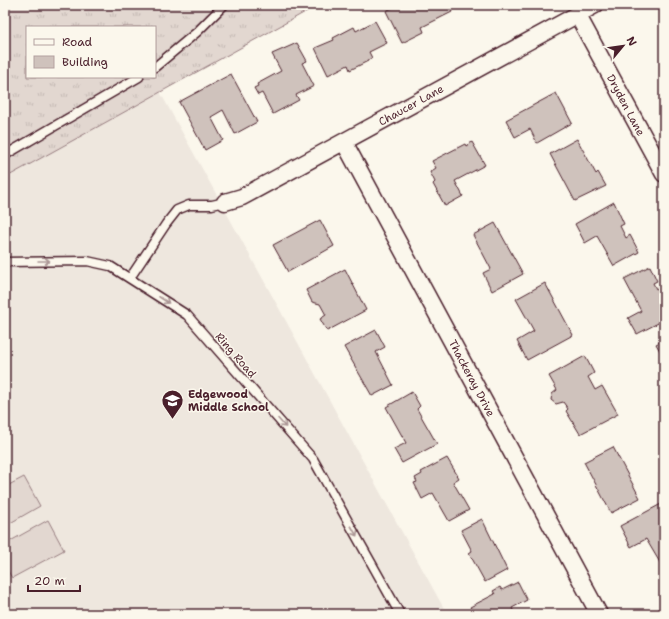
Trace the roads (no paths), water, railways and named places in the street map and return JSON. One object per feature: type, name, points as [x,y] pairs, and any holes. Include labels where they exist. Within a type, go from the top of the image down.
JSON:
[{"type":"street","name":"Chaucer Lane","points":[[225,202],[242,197],[594,5]]},
{"type":"street","name":"Dryden Lane","points":[[578,14],[664,174]]},
{"type":"street","name":"Thackeray Drive","points":[[344,142],[599,614]]},
{"type":"lane","points":[[156,66],[191,37],[224,5]]},
{"type":"lane","points":[[5,155],[137,78]]},
{"type":"lane","points":[[130,278],[177,210],[189,205],[212,205],[225,202]]},
{"type":"lane","name":"Ring Road","points":[[5,262],[87,261],[110,266],[187,315],[313,458],[400,614]]},
{"type":"place","name":"Edgewood Middle School","points":[[173,420]]}]
